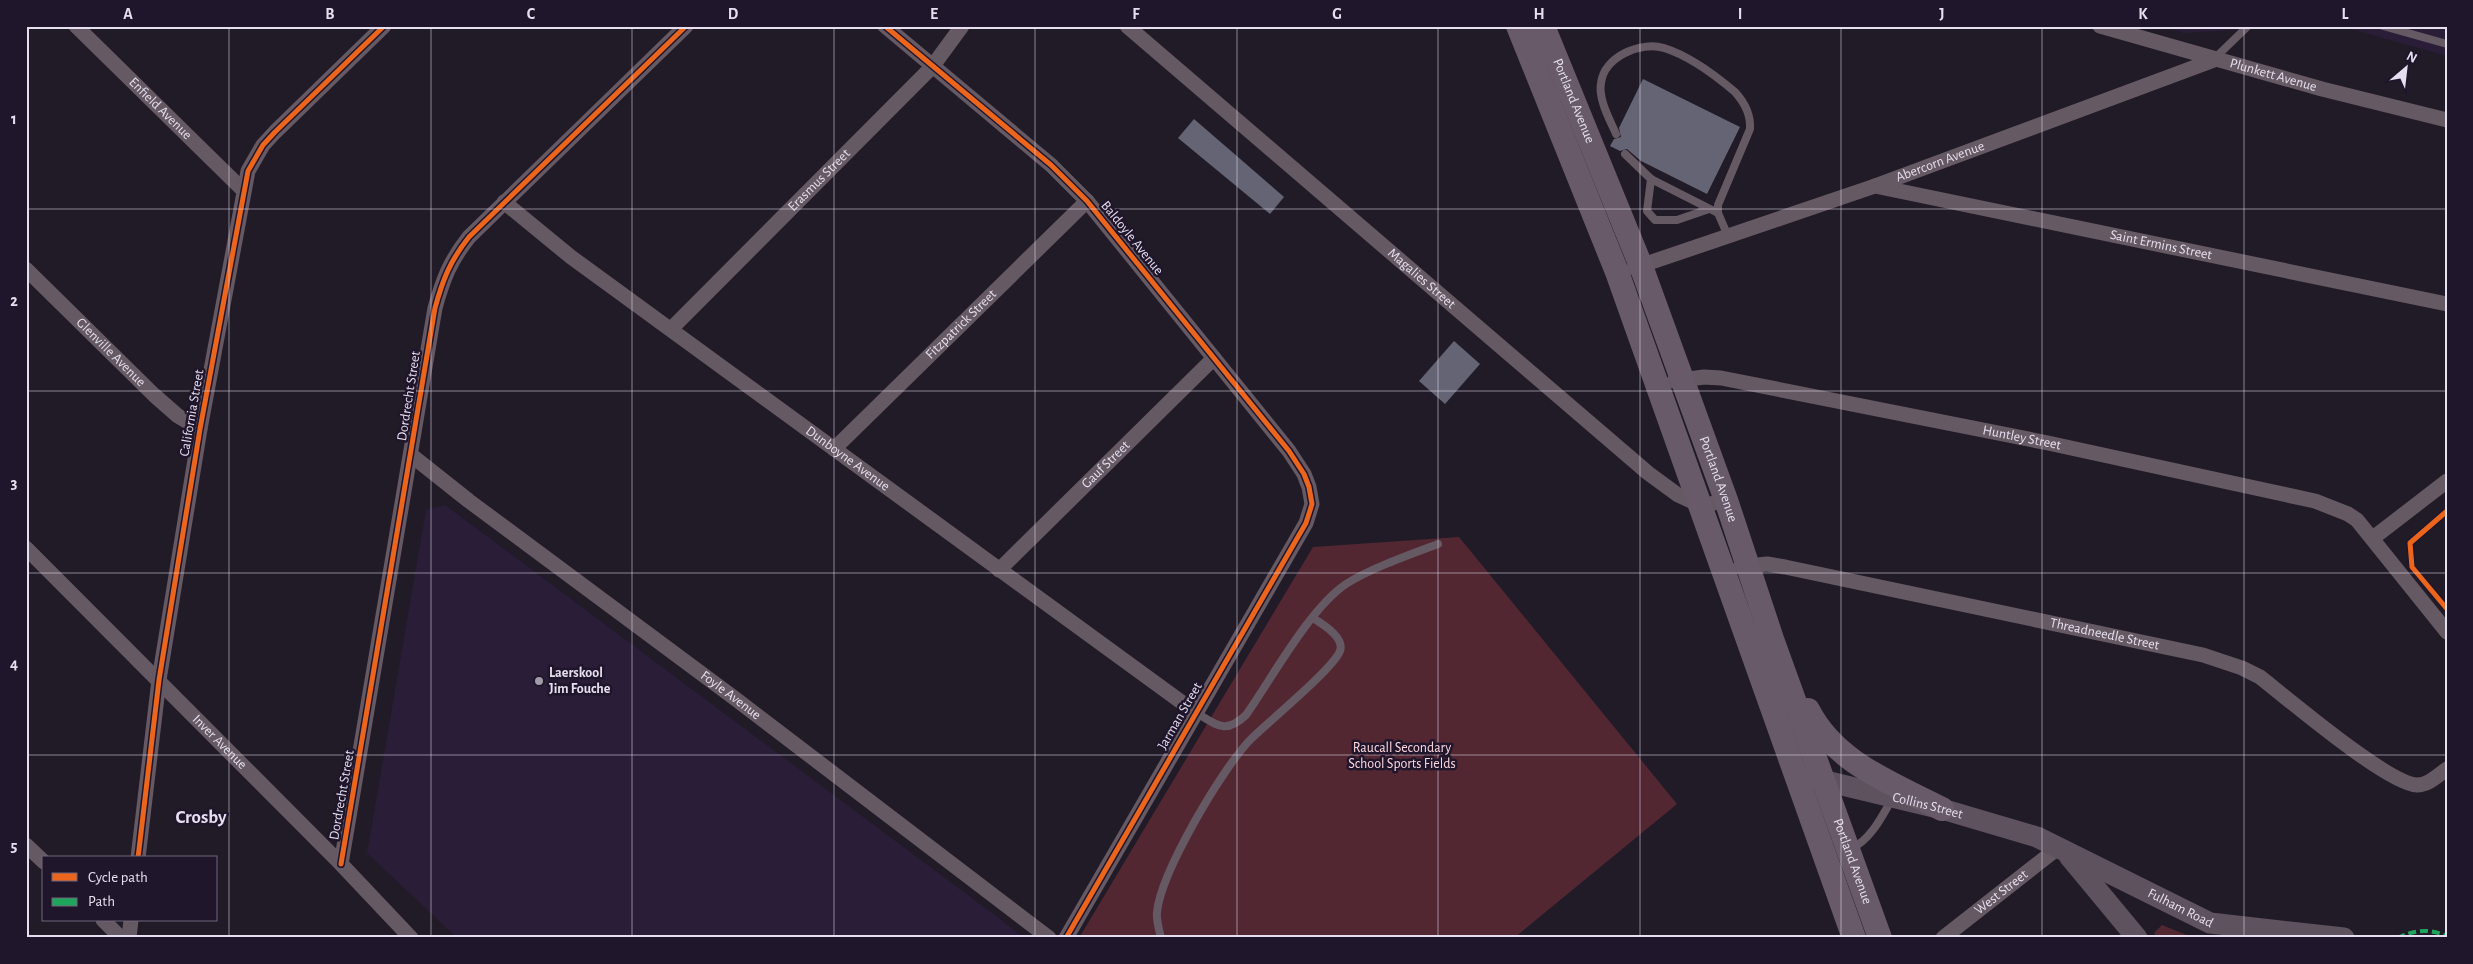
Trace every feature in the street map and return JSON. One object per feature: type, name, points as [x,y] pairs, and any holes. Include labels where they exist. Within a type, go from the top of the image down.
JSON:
[{"type":"main road","name":"Portland Avenue","points":[[1518,26],[1617,272],[1702,506],[1795,774],[1880,938]]},
{"type":"main road","name":"Portland Avenue","points":[[1543,26],[1641,266],[1726,500],[1772,639],[1824,781],[1854,938]]},
{"type":"main road","points":[[1772,639],[1818,728],[1835,747],[1874,775],[1942,809]]},
{"type":"street","name":"California Street","points":[[138,856],[159,680],[200,429],[248,171],[262,146],[384,26]]},
{"type":"street","name":"Dordrecht Street","points":[[341,864],[435,308],[442,280],[453,257],[504,202],[686,26]]},
{"type":"street","name":"Baldoyle Avenue","points":[[885,26],[1051,165],[1087,201],[1297,462],[1309,487],[1312,504]]},
{"type":"street","name":"Erasmus Street","points":[[671,330],[932,67],[962,26]]},
{"type":"street","name":"Magalies Street","points":[[1127,26],[1648,474],[1678,494],[1702,506]]},
{"type":"street","name":"Plunkett Avenue","points":[[2100,26],[2140,32],[2214,60],[2447,120]]},
{"type":"street","name":"Enfield Avenue","points":[[77,27],[243,190]]},
{"type":"street","name":"Abercorn Avenue","points":[[1617,272],[1641,266],[1876,186],[2214,60]]},
{"type":"street","name":"Saint Ermins Street","points":[[1876,186],[2447,304]]},
{"type":"street","name":"Fitzpatrick Street","points":[[834,449],[1087,201]]},
{"type":"street","name":"Dunboyne Avenue","points":[[504,202],[571,257],[1195,712]]},
{"type":"street","name":"Glenville Avenue","points":[[26,269],[154,395],[178,416],[200,429]]},
{"type":"street","name":"Gauf Street","points":[[999,570],[1214,358]]},
{"type":"street","name":"Huntley Street","points":[[1658,386],[1681,378],[1721,378],[2038,441],[2315,501],[2348,514],[2373,538],[2447,632]]},
{"type":"street","name":"Foyle Avenue","points":[[411,455],[469,501],[756,715],[1049,938]]},
{"type":"street","points":[[2373,538],[2447,481]]},
{"type":"street","points":[[1702,506],[1726,500]]},
{"type":"street","name":"Jarman Street","points":[[1066,938],[1195,712],[1285,562],[1306,522],[1312,504]]},
{"type":"street","name":"Inver Avenue","points":[[26,548],[341,864],[411,938]]},
{"type":"street","name":"Threadneedle Street","points":[[1724,572],[1748,565],[1767,564],[1785,567],[2225,662],[2260,677],[2358,752],[2402,781],[2420,785],[2427,783],[2447,769]]},
{"type":"street","name":"Collins Street","points":[[1795,774],[1892,799],[1942,809],[2021,832],[2062,850],[2137,938]]},
{"type":"street","points":[[26,845],[42,860]]},
{"type":"street","name":"Fulham Road","points":[[2062,850],[2210,923],[2266,934],[2344,938]]},
{"type":"street","name":"West Street","points":[[1943,938],[2062,850]]},
{"type":"street","points":[[105,922],[121,938]]},
{"type":"street","points":[[129,938],[131,922]]},
{"type":"lane","name":"Abercorn Avenue","points":[[2214,60],[2248,26]]},
{"type":"lane","points":[[2384,26],[2447,44]]},
{"type":"lane","points":[[1616,134],[1601,93],[1601,83],[1604,73],[1612,62],[1631,50],[1646,46],[1662,47],[1675,52],[1725,84],[1741,100],[1750,120],[1750,129],[1718,206],[1718,213],[1728,236]]},
{"type":"lane","points":[[1625,154],[1651,179],[1718,213]]},
{"type":"lane","points":[[1651,179],[1647,211],[1656,220],[1677,220],[1709,209]]},
{"type":"lane","points":[[1195,712],[1219,726],[1227,728],[1235,726],[1246,715],[1312,618],[1328,599],[1346,584],[1438,544]]},
{"type":"lane","points":[[1161,938],[1157,911],[1164,886],[1178,853],[1225,772],[1250,741],[1316,678],[1340,651],[1341,644],[1336,637],[1325,626],[1312,618]]},
{"type":"lane","points":[[1837,855],[1860,845],[1871,833],[1892,799]]},
{"type":"shaded area","points":[[2162,26],[2304,26],[2184,33]]},
{"type":"shaded area","points":[[2340,26],[2447,26],[2447,56]]},
{"type":"shaded area","name":"Laerskool Jim Fouche","points":[[445,505],[1024,938],[457,938],[367,853],[426,510]]},
{"type":"green space","name":"Raucall Secondary School Sports Fields","points":[[1459,537],[1677,804],[1514,938],[1079,938],[1313,547]]},
{"type":"green space","points":[[2162,925],[2194,938],[2157,938],[2154,933]]},
{"type":"building","points":[[1643,79],[1740,127],[1707,194],[1641,161],[1627,149],[1620,151],[1610,146],[1614,139],[1621,137],[1619,128]]},
{"type":"building","points":[[1194,119],[1284,197],[1270,214],[1178,138]]},
{"type":"building","points":[[1454,341],[1480,364],[1445,404],[1419,381]]},
{"type":"marked path","points":[[2397,938],[2422,931],[2447,936]]},
{"type":"cycle path","points":[[138,856],[159,680],[200,429],[248,171],[263,145],[275,132],[384,26]]},
{"type":"cycle path","points":[[341,864],[435,308],[444,279],[452,262],[469,237],[686,26]]},
{"type":"cycle path","points":[[885,26],[1051,165],[1087,201],[1289,451],[1304,474],[1309,487],[1312,504],[1306,523],[1066,938]]},
{"type":"cycle path","points":[[2447,511],[2410,543],[2412,567],[2447,609]]},
{"type":"place","name":"Laerskool Jim Fouche","points":[[539,681]]},
{"type":"district","name":"Crosby","points":[[201,817]]}]
